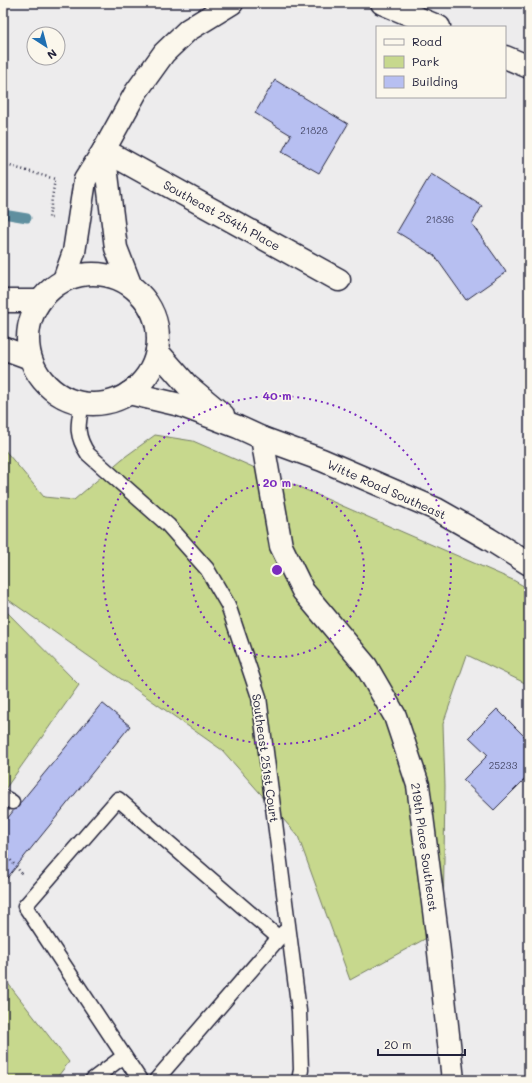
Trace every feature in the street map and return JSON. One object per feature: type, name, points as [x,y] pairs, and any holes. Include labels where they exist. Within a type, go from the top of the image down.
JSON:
[{"type":"street","points":[[64,280],[74,252],[85,180],[104,150],[136,92],[164,53],[188,30],[232,3]]},
{"type":"street","points":[[382,3],[437,26]]},
{"type":"street","points":[[506,57],[529,68]]},
{"type":"street","points":[[104,150],[116,248],[130,284]]},
{"type":"street","name":"Southeast 254th Place","points":[[104,150],[339,280]]},
{"type":"street","points":[[88,273],[103,274],[130,284],[144,297],[153,314],[158,332],[157,351],[151,368],[142,382],[129,393],[107,403],[82,403],[60,395],[41,379],[34,369],[30,358],[27,338],[30,319],[39,301],[46,292],[64,280],[88,273]]},
{"type":"street","points":[[3,301],[39,301]]},
{"type":"street","points":[[3,348],[30,358]]},
{"type":"street","name":"Witte Road Southeast","points":[[157,351],[187,385],[238,427]]},
{"type":"street","name":"Witte Road Southeast","points":[[129,393],[180,406],[322,460],[436,509],[529,564]]},
{"type":"street","name":"219th Place Southeast","points":[[262,438],[281,546],[303,591],[366,666],[394,716],[418,785],[437,934],[453,1080]]},
{"type":"lane","name":"Southeast 251st Court","points":[[82,403],[78,428],[81,443],[88,454],[168,525],[208,569],[228,605],[259,697],[299,1011],[301,1070],[299,1080]]},
{"type":"lane","points":[[140,1080],[24,906],[118,799],[279,938]]},
{"type":"lane","points":[[156,1080],[288,926]]},
{"type":"lane","points":[[92,1080],[124,1056]]},
{"type":"path","points":[[3,851],[37,892]]},
{"type":"green space","points":[[155,435],[193,441],[513,580],[529,589],[529,685],[467,655],[443,724],[445,786],[443,929],[350,980],[298,836],[222,750],[3,596],[3,448],[44,497],[74,500],[122,459]]},
{"type":"green space","points":[[3,608],[79,685],[3,792]]},
{"type":"green space","points":[[3,977],[69,1062],[55,1080],[3,1080]]},
{"type":"building","points":[[275,80],[348,124],[319,173],[282,152],[291,135],[255,113]]},
{"type":"building","points":[[431,174],[482,206],[472,224],[506,272],[466,300],[434,255],[397,232]]},
{"type":"building","points":[[102,703],[130,726],[3,883],[3,824]]},
{"type":"building","points":[[497,709],[529,741],[529,775],[494,810],[463,780],[488,755],[469,737]]},
{"type":"waterway","points":[[3,214],[27,218]]}]
